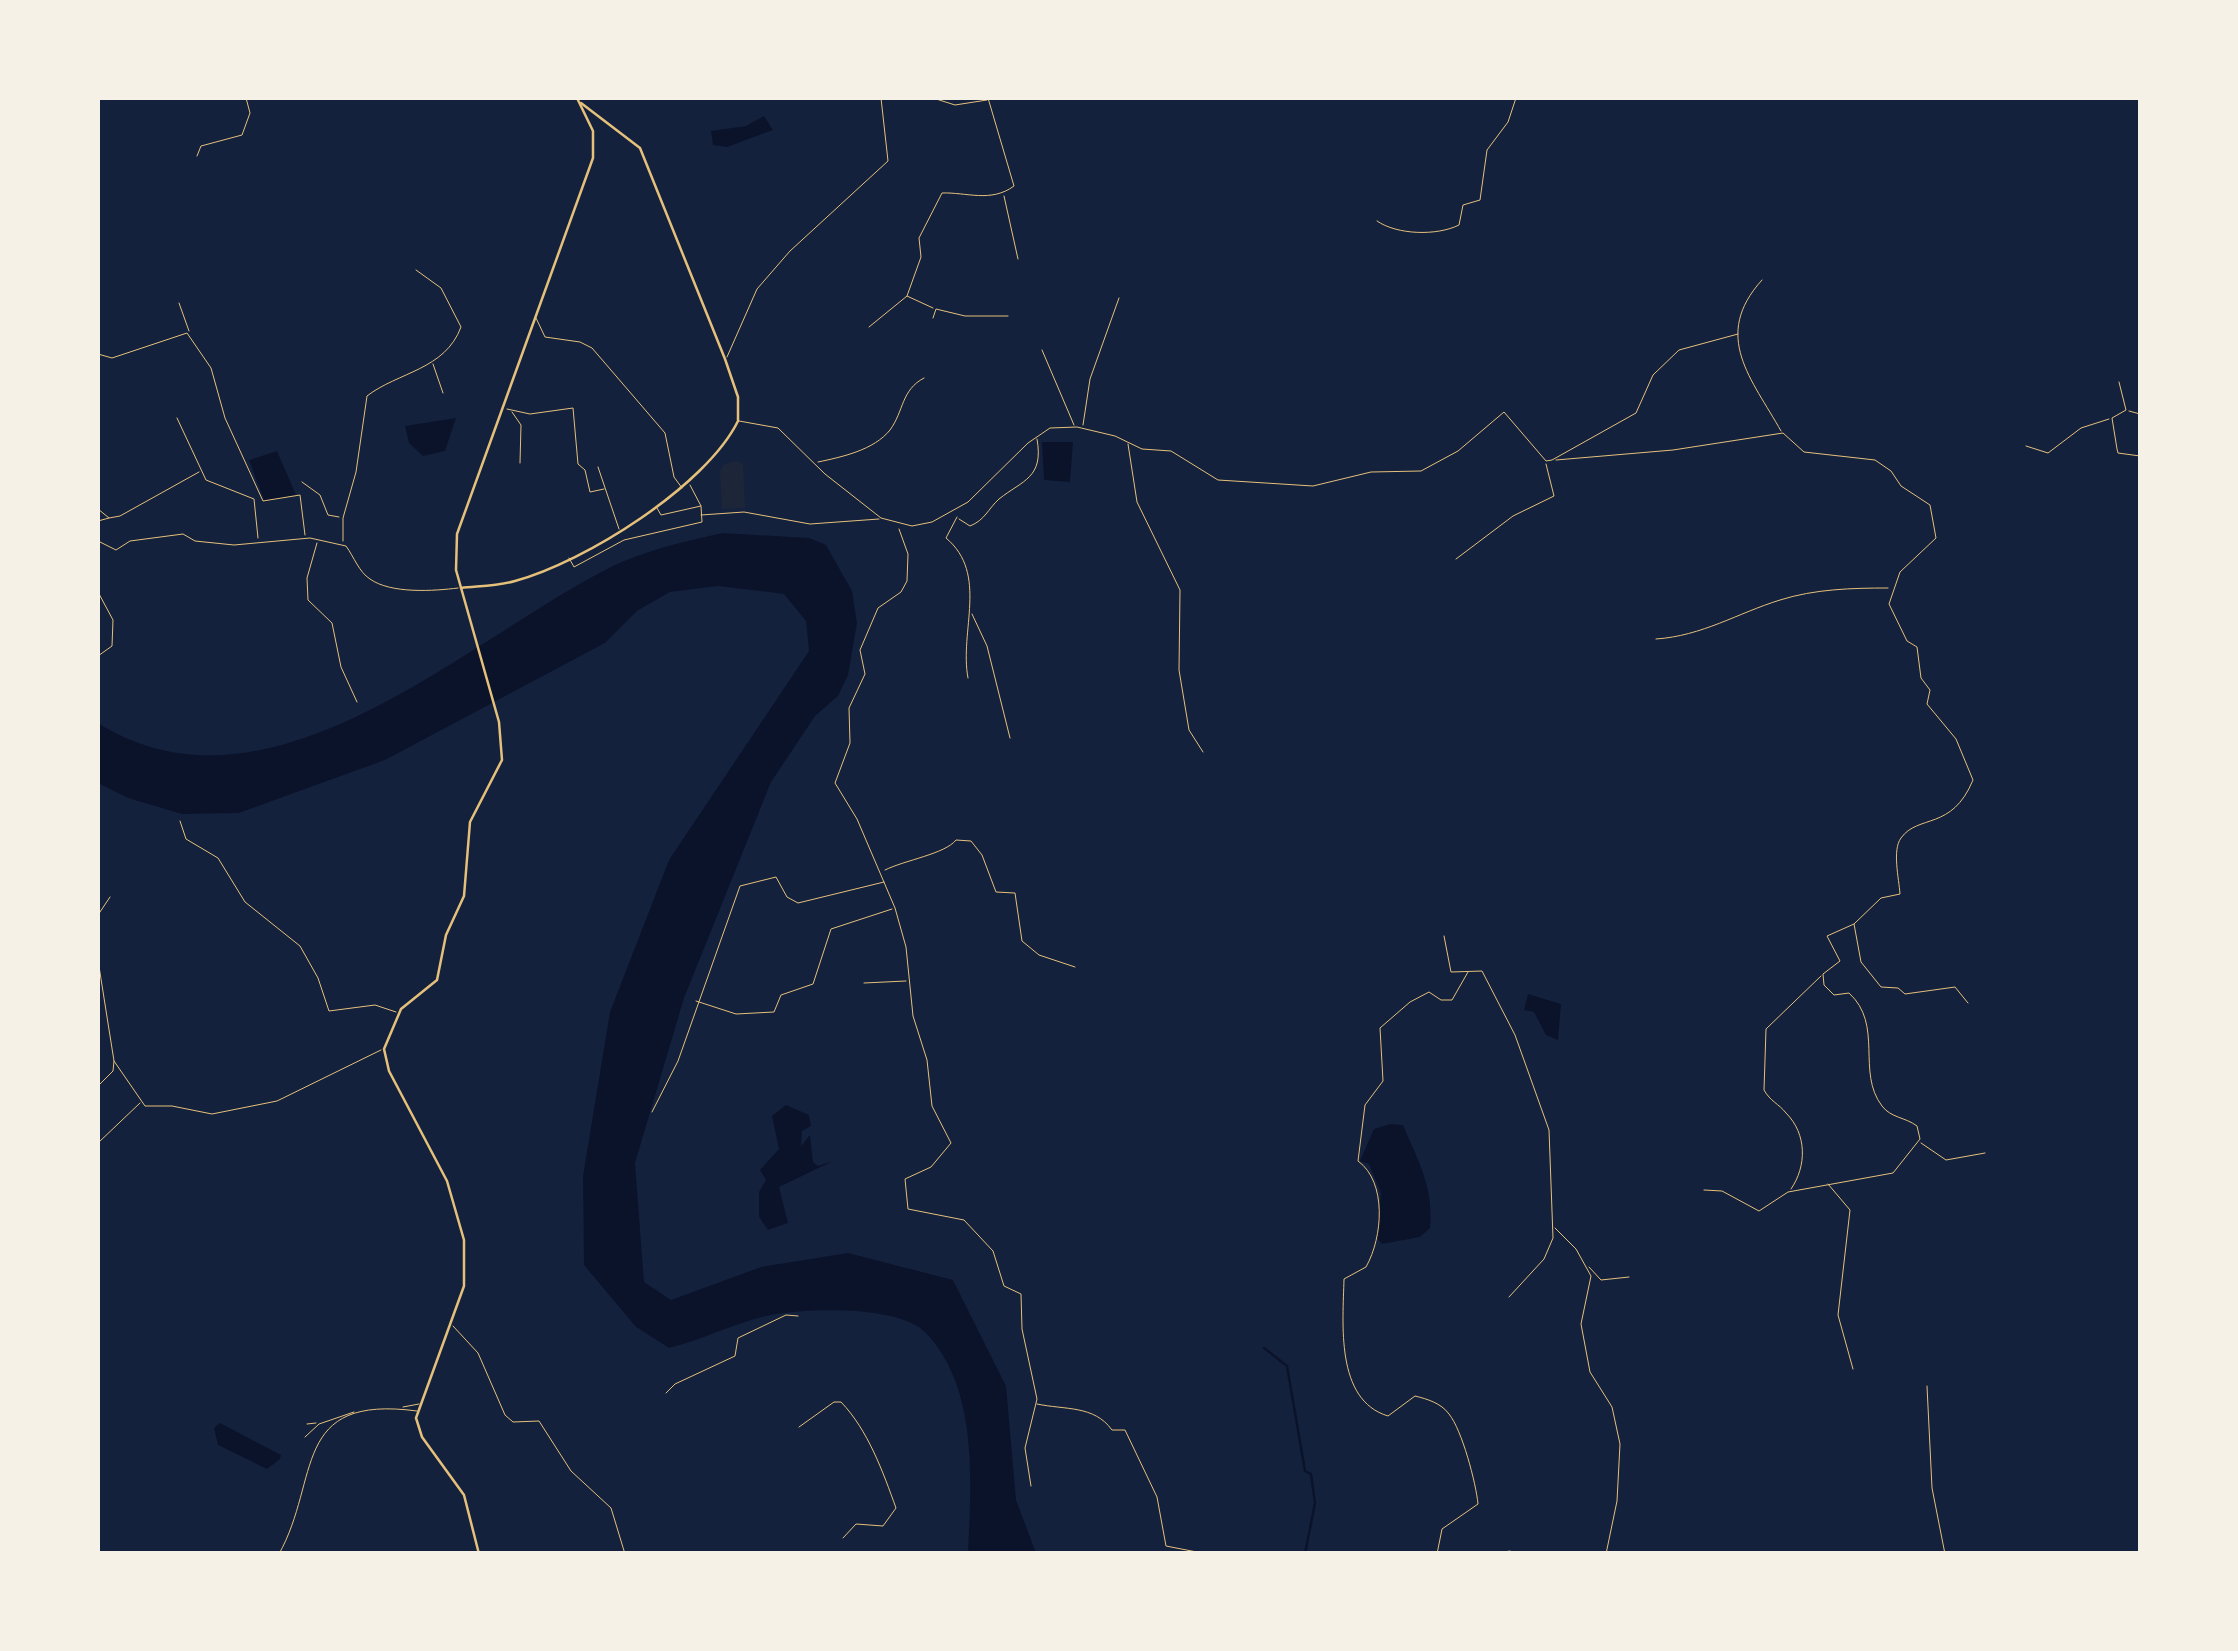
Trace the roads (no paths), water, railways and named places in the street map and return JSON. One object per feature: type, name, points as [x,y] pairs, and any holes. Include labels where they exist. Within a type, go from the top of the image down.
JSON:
[{"type":"main road","points":[[462,588],[514,582],[568,558],[657,508],[688,482],[738,420],[738,397],[726,359],[640,148],[578,100]]},
{"type":"main road","points":[[478,1554],[470,1507],[422,1437],[417,1410],[464,1286],[464,1240],[447,1182],[389,1071],[384,1049],[399,1013],[437,980],[446,935],[464,896],[470,822],[502,760],[498,722],[456,570],[457,534],[506,409],[534,318],[593,158],[592,131],[578,100]]},
{"type":"street","points":[[197,156],[201,146],[242,134],[250,113],[246,98]]},
{"type":"street","points":[[726,359],[757,289],[790,251],[888,161],[881,98]]},
{"type":"street","points":[[869,327],[907,296],[921,257],[919,238],[942,193],[962,198],[1003,193],[1015,182],[988,98],[959,105],[933,98]]},
{"type":"street","points":[[1378,221],[1389,229],[1429,232],[1459,225],[1464,205],[1480,200],[1487,150],[1508,122],[1516,98]]},
{"type":"street","points":[[1003,193],[1018,259]]},
{"type":"street","points":[[416,270],[440,288],[462,327],[451,345],[420,372],[367,396],[356,472],[342,518],[344,545],[363,573],[379,584],[421,591],[462,588]]},
{"type":"street","points":[[1762,280],[1750,298],[1738,334],[1742,366],[1788,443],[1817,456],[1874,460],[1891,471],[1901,486],[1930,505],[1936,538],[1900,572],[1892,588],[1892,613],[1907,641],[1917,647],[1920,678],[1930,690],[1926,704],[1956,739],[1972,780],[1956,809],[1902,836],[1898,846],[1900,894],[1881,898],[1854,924],[1827,936],[1840,961],[1766,1029],[1764,1090],[1786,1111],[1803,1149],[1798,1178],[1788,1192]]},
{"type":"street","points":[[907,296],[936,309],[966,316],[1008,316]]},
{"type":"street","points":[[1083,428],[1090,379],[1119,298]]},
{"type":"street","points":[[98,354],[112,358],[186,333],[190,329],[179,303]]},
{"type":"street","points":[[933,318],[936,309]]},
{"type":"street","points":[[534,318],[545,337],[588,344],[667,437],[674,477],[682,488]]},
{"type":"street","points":[[186,333],[211,368],[221,408],[263,501],[300,496],[306,538]]},
{"type":"street","points":[[1552,460],[1636,413],[1653,375],[1679,350],[1738,334]]},
{"type":"street","points":[[1042,350],[1077,427]]},
{"type":"street","points":[[432,361],[443,393]]},
{"type":"street","points":[[815,463],[852,454],[878,441],[890,430],[905,393],[924,378]]},
{"type":"street","points":[[2119,382],[2126,410]]},
{"type":"street","points":[[506,409],[530,414],[573,408],[578,464],[586,470],[591,492],[604,489]]},
{"type":"street","points":[[506,409],[521,425],[520,463]]},
{"type":"street","points":[[2026,446],[2048,453],[2082,428],[2126,410],[2140,414]]},
{"type":"street","points":[[738,420],[778,428],[815,463],[897,526],[932,522],[961,507],[1036,435],[1050,428],[1083,428],[1127,440],[1142,449],[1171,451],[1218,480],[1313,486],[1371,472],[1421,471],[1458,451],[1504,412],[1546,461],[1554,496],[1513,516],[1456,559]]},
{"type":"street","points":[[177,418],[202,471],[213,485],[254,499],[258,541]]},
{"type":"street","points":[[2112,418],[2118,454],[2140,456]]},
{"type":"street","points":[[1546,461],[1673,450],[1782,434]]},
{"type":"street","points":[[956,517],[970,526],[980,522],[1003,496],[1027,483],[1039,459],[1036,435]]},
{"type":"street","points":[[1127,440],[1137,502],[1180,590],[1178,670],[1189,730],[1204,752]]},
{"type":"street","points":[[598,467],[620,529]]},
{"type":"street","points":[[98,521],[120,516],[202,471]]},
{"type":"street","points":[[302,482],[320,495],[328,514],[342,518]]},
{"type":"street","points":[[568,558],[574,568],[616,544],[660,528],[702,522],[701,506],[688,482]]},
{"type":"street","points":[[657,508],[661,515],[701,506]]},
{"type":"street","points":[[961,507],[946,538],[963,561],[972,588],[971,610],[964,626],[968,678]]},
{"type":"street","points":[[98,509],[109,518]]},
{"type":"street","points":[[702,515],[744,512],[810,524],[882,518]]},
{"type":"street","points":[[897,526],[908,554],[907,581],[901,592],[878,608],[860,650],[865,674],[849,708],[850,743],[835,780],[882,871],[895,908],[932,1106],[951,1144],[928,1170],[905,1180],[908,1209],[962,1219],[994,1251],[1004,1286],[1021,1294],[1022,1329],[1036,1385],[1025,1448],[1031,1486]]},
{"type":"street","points":[[98,541],[116,550],[130,541],[175,534],[227,545],[306,538],[344,545]]},
{"type":"street","points":[[318,539],[306,578],[308,600],[332,623],[341,667],[357,702]]},
{"type":"street","points":[[1656,638],[1705,632],[1780,600],[1819,591],[1892,588]]},
{"type":"street","points":[[98,592],[113,620],[112,646],[98,656]]},
{"type":"street","points":[[971,610],[987,646],[1010,738]]},
{"type":"street","points":[[180,822],[186,839],[218,858],[245,902],[300,946],[318,978],[328,1011],[375,1006],[399,1013]]},
{"type":"street","points":[[882,871],[921,854],[943,851],[956,840],[971,841],[982,855],[996,892],[1015,893],[1022,941],[1039,955],[1076,966]]},
{"type":"street","points":[[652,1112],[678,1061],[696,1001],[740,886],[776,877],[788,897],[798,902],[885,881]]},
{"type":"street","points":[[98,915],[110,897]]},
{"type":"street","points":[[696,1001],[736,1014],[774,1012],[781,995],[813,984],[831,929],[895,908]]},
{"type":"street","points":[[1854,924],[1860,962],[1881,986],[1898,988],[1905,994],[1955,986],[1968,1003]]},
{"type":"street","points":[[1444,936],[1451,972],[1482,971],[1536,1088],[1549,1130],[1553,1238],[1544,1259],[1509,1297]]},
{"type":"street","points":[[98,960],[114,1061],[114,1070],[98,1086]]},
{"type":"street","points":[[1437,1554],[1443,1544],[1442,1529],[1478,1504],[1471,1465],[1451,1416],[1437,1404],[1414,1396],[1388,1416],[1362,1400],[1346,1358],[1344,1279],[1366,1267],[1376,1237],[1380,1195],[1369,1168],[1358,1162],[1364,1108],[1383,1081],[1380,1028],[1410,1002],[1429,992],[1440,1000],[1452,1000],[1468,972]]},
{"type":"street","points":[[1704,1190],[1722,1191],[1759,1211],[1788,1192],[1825,1182],[1893,1173],[1922,1135],[1916,1126],[1888,1112],[1878,1100],[1870,1059],[1870,1028],[1862,1009],[1849,993],[1829,991],[1823,974]]},
{"type":"street","points":[[864,982],[910,980]]},
{"type":"street","points":[[114,1061],[142,1101],[153,1108],[172,1106],[212,1114],[277,1101],[384,1049]]},
{"type":"street","points":[[98,1143],[142,1101]]},
{"type":"street","points":[[1918,1142],[1946,1160],[1985,1153]]},
{"type":"street","points":[[1825,1182],[1850,1210],[1847,1269],[1838,1315],[1852,1369]]},
{"type":"street","points":[[1552,1226],[1601,1280],[1628,1277]]},
{"type":"street","points":[[1587,1264],[1591,1288],[1581,1324],[1590,1372],[1612,1407],[1620,1444],[1618,1501],[1606,1554]]},
{"type":"street","points":[[666,1393],[675,1384],[734,1356],[738,1338],[786,1315],[798,1316]]},
{"type":"street","points":[[450,1324],[478,1353],[504,1415],[518,1423],[539,1421],[570,1472],[611,1508],[625,1554]]},
{"type":"street","points":[[1928,1386],[1932,1488],[1945,1554]]},
{"type":"street","points":[[799,1427],[834,1402],[841,1402],[868,1441],[890,1492],[895,1514],[883,1526],[856,1524],[842,1538]]},
{"type":"street","points":[[1034,1403],[1090,1412],[1103,1417],[1112,1430],[1124,1430],[1157,1497],[1166,1546],[1207,1554]]},
{"type":"street","points":[[307,1424],[419,1404]]},
{"type":"street","points":[[400,1408],[417,1410]]},
{"type":"street","points":[[279,1554],[308,1460],[331,1426],[358,1412]]},
{"type":"street","points":[[306,1437],[319,1424]]},
{"type":"street","points":[[1492,1554],[1510,1551]]},
{"type":"waterway","points":[[1264,1348],[1287,1366],[1305,1471],[1311,1474],[1315,1503],[1305,1554]]}]
